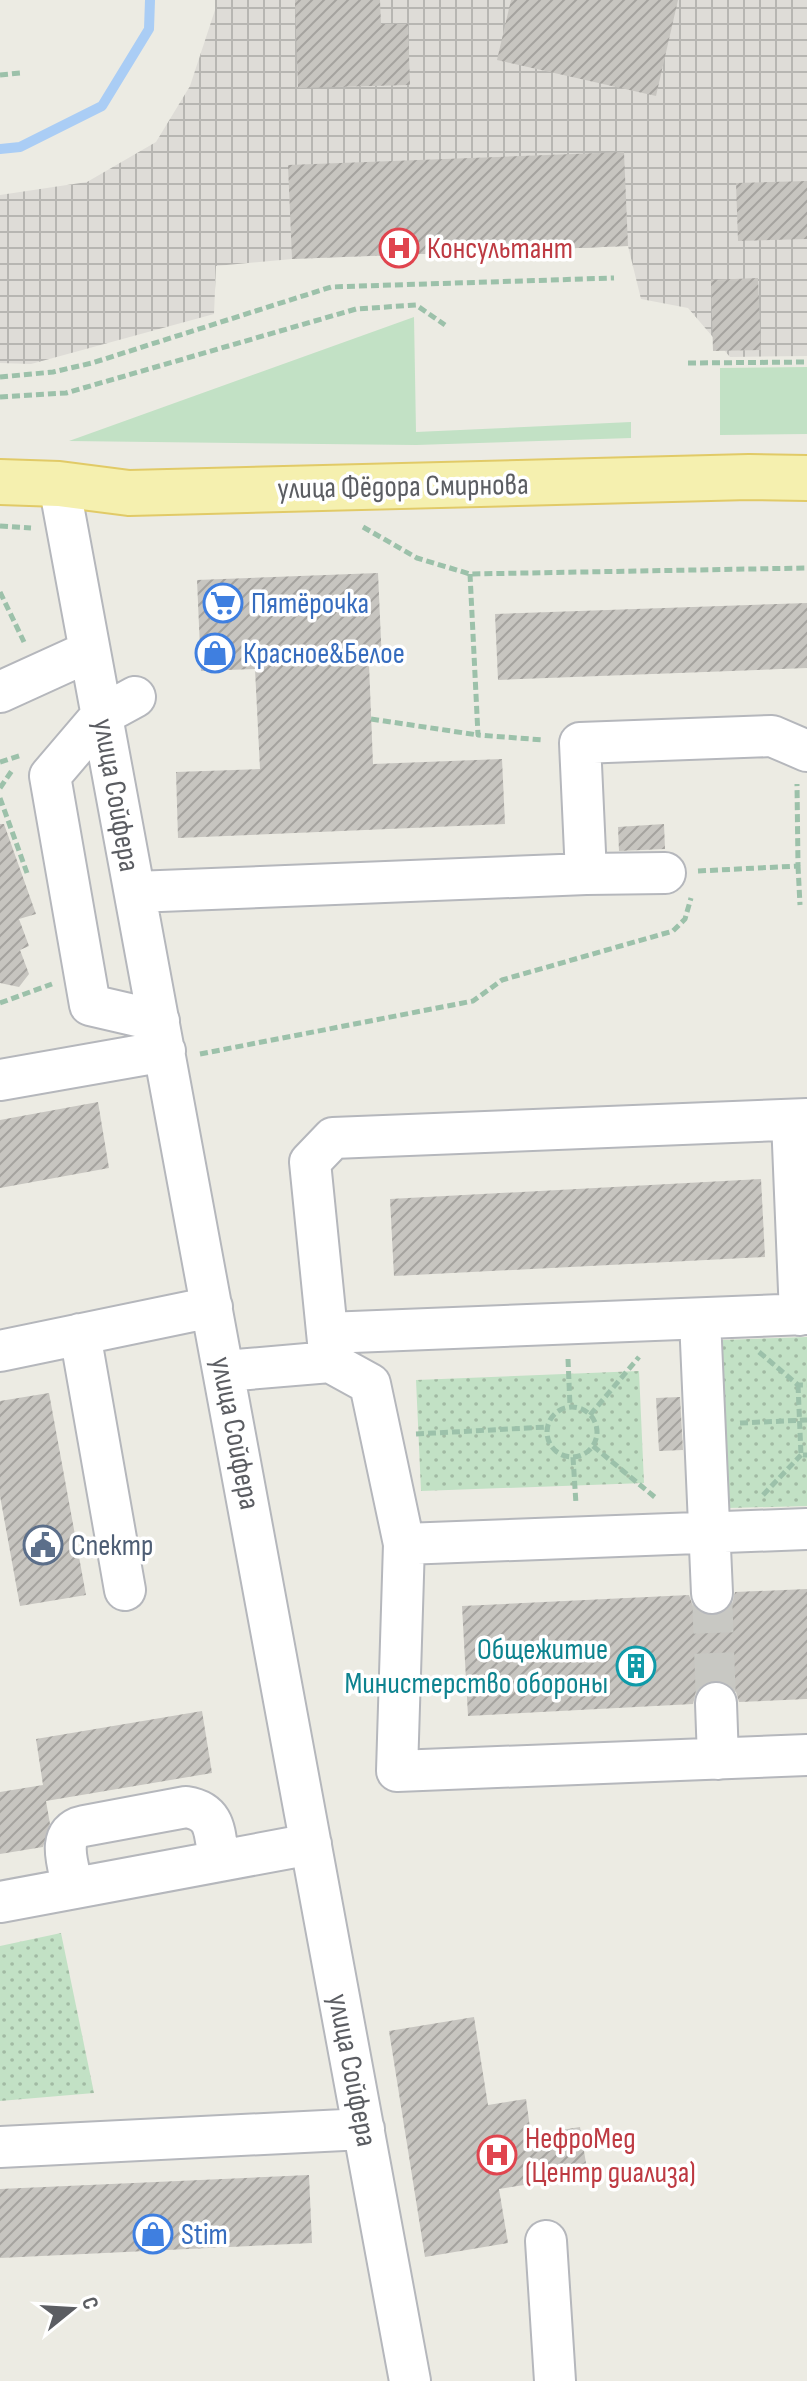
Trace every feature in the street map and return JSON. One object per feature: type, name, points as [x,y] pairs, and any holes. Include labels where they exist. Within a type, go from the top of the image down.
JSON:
[{"type":"main road","name":"улица Фёдора Смирнова","points":[[0,482],[59,484],[129,493],[807,478]]},
{"type":"street","name":"улица Сойфера","points":[[59,484],[90,651],[119,706],[135,892],[410,2381]]},
{"type":"street","points":[[0,692],[90,651]]},
{"type":"street","points":[[119,706],[50,776],[90,1005],[163,1044]]},
{"type":"street","points":[[586,874],[580,743],[772,736],[802,749]]},
{"type":"street","points":[[135,892],[586,874],[688,880]]},
{"type":"street","points":[[0,1080],[163,1044]]},
{"type":"street","points":[[225,1371],[329,1347],[567,1324],[803,1314],[800,1120],[333,1138],[310,1162],[329,1347],[370,1384],[404,1544],[397,1771],[807,1755]]},
{"type":"street","points":[[0,1351],[212,1307]]},
{"type":"street","points":[[686,1319],[705,1424],[705,1534],[712,1593]]},
{"type":"street","points":[[80,1334],[125,1590]]},
{"type":"street","points":[[404,1544],[807,1529]]},
{"type":"street","points":[[716,1703],[718,1759]]},
{"type":"street","points":[[73,1888],[65,1844],[67,1834],[73,1828],[186,1807],[202,1810],[212,1820],[219,1861]]},
{"type":"street","points":[[0,1902],[311,1844]]},
{"type":"street","points":[[0,2147],[364,2129]]},
{"type":"street","points":[[546,2241],[555,2381]]},
{"type":"path","points":[[0,75],[21,73]]},
{"type":"path","points":[[0,377],[53,372],[92,363],[331,287],[614,278]]},
{"type":"path","points":[[0,397],[66,393],[356,309],[416,305],[445,325]]},
{"type":"path","points":[[688,363],[807,362]]},
{"type":"path","points":[[0,526],[44,528]]},
{"type":"path","points":[[362,526],[417,558],[470,574],[807,568]]},
{"type":"path","points":[[470,574],[478,735]]},
{"type":"path","points":[[0,592],[39,672]]},
{"type":"path","points":[[371,719],[478,735],[580,743]]},
{"type":"path","points":[[800,905],[798,868],[802,749]]},
{"type":"path","points":[[163,1044],[308,1031],[473,1001],[502,980],[673,931],[685,919],[688,880],[798,868],[807,870]]},
{"type":"path","points":[[0,1003],[84,972]]},
{"type":"path","points":[[590,1415],[686,1319]]},
{"type":"path","points":[[567,1324],[570,1406]]},
{"type":"path","points":[[807,1385],[798,1385],[804,1420],[801,1455],[807,1455]]},
{"type":"path","points":[[570,1406],[581,1408],[590,1415],[596,1425],[597,1436],[593,1446],[584,1454],[573,1457],[553,1449],[547,1439],[551,1417],[560,1409],[570,1406]]},
{"type":"path","points":[[705,1424],[804,1420]]},
{"type":"path","points":[[381,1436],[547,1427]]},
{"type":"path","points":[[593,1446],[705,1534]]},
{"type":"path","points":[[573,1457],[578,1538]]},
{"type":"shaded area","points":[[215,0],[807,0],[807,356],[730,357],[688,308],[641,299],[628,246],[292,259],[216,266],[214,314],[31,364],[0,363],[0,195],[87,182],[156,142],[190,86],[215,10]]},
{"type":"green space","points":[[414,317],[416,432],[631,422],[631,438],[416,445],[69,441]]},
{"type":"green space","points":[[807,367],[807,434],[720,435],[720,368]]},
{"type":"green space","points":[[807,1337],[807,1506],[728,1508],[722,1340]]},
{"type":"green space","points":[[639,1371],[644,1483],[421,1491],[416,1380]]},
{"type":"green space","points":[[61,1933],[94,2093],[0,2101],[0,1946]]},
{"type":"building","points":[[295,0],[380,0],[381,24],[408,24],[410,85],[298,88]]},
{"type":"building","points":[[511,0],[678,0],[656,96],[497,60]]},
{"type":"building","points":[[624,152],[628,246],[292,259],[288,165]]},
{"type":"building","points":[[807,181],[807,239],[738,241],[736,183]]},
{"type":"building","points":[[758,278],[761,350],[713,351],[711,280]]},
{"type":"building","points":[[378,573],[382,663],[369,664],[373,764],[502,759],[505,824],[178,838],[176,772],[260,769],[255,669],[201,671],[197,580]]},
{"type":"building","points":[[807,603],[807,668],[498,680],[495,614]]},
{"type":"building","points":[[0,824],[4,824],[36,914],[19,919],[29,946],[20,950],[29,974],[19,987],[0,983]]},
{"type":"building","points":[[664,824],[665,849],[619,851],[618,827]]},
{"type":"building","points":[[98,1102],[109,1168],[0,1188],[0,1120]]},
{"type":"building","points":[[761,1179],[765,1257],[394,1276],[390,1199]]},
{"type":"building","name":"Спектр","points":[[49,1393],[86,1595],[20,1606],[0,1496],[0,1401]]},
{"type":"building","points":[[680,1397],[683,1450],[659,1451],[656,1398]]},
{"type":"building","name":"Общежитие Министерство обороны","points":[[807,1589],[807,1699],[739,1702],[736,1692],[727,1683],[714,1680],[704,1683],[696,1692],[693,1704],[468,1716],[462,1606],[689,1595],[693,1606],[701,1613],[714,1616],[725,1612],[732,1604],[735,1592]]},
{"type":"building","points":[[202,1711],[212,1773],[46,1801],[50,1824],[43,1847],[0,1854],[0,1792],[43,1785],[36,1739]]},
{"type":"building","name":"НефроМед (Центр диализа)","points":[[474,2017],[488,2105],[526,2099],[531,2135],[580,2127],[588,2175],[499,2189],[508,2243],[425,2257],[389,2031]]},
{"type":"building","points":[[309,2175],[312,2243],[0,2258],[0,2189]]},
{"type":"waterway","points":[[0,149],[20,147],[102,106],[149,29],[150,0]]},
{"type":"tunnel","points":[[712,1593],[716,1703]]},
{"type":"place","name":"Консультант","points":[[399,248]]},
{"type":"place","name":"Пятёрочка","points":[[223,603]]},
{"type":"place","name":"Красное&Белое","points":[[215,653]]},
{"type":"place","name":"Спектр","points":[[43,1545]]},
{"type":"place","name":"Общежитие Министерство обороны","points":[[636,1666]]},
{"type":"place","name":"НефроМед (Центр диализа)","points":[[497,2155]]},
{"type":"place","name":"Stim","points":[[153,2234]]}]
